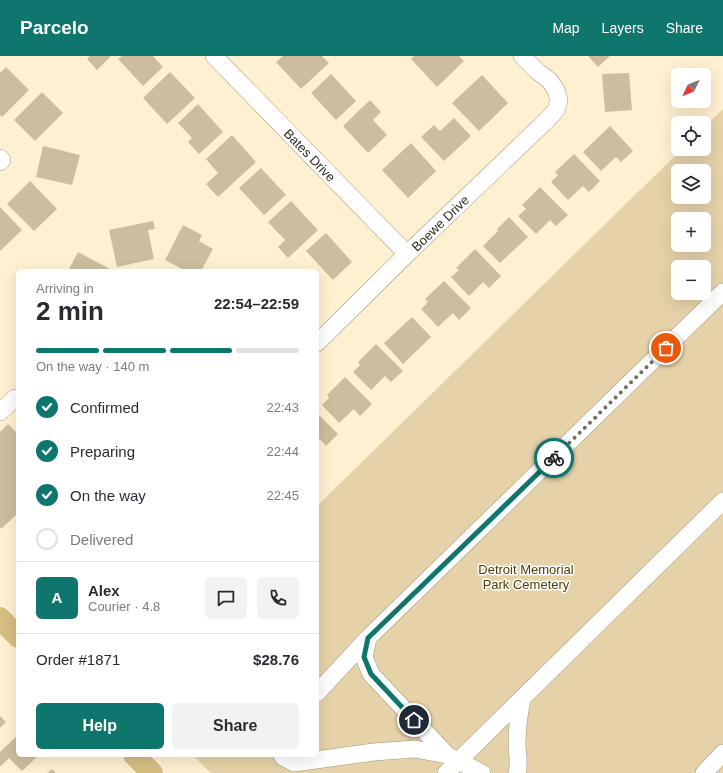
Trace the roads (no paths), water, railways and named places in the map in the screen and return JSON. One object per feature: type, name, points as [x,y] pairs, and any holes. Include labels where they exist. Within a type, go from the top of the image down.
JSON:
[{"type":"main road","points":[[0,618],[16,635]]},
{"type":"main road","points":[[136,757],[152,773]]},
{"type":"street","name":"Bates Drive","points":[[214,56],[407,254]]},
{"type":"street","name":"Boewe Drive","points":[[319,341],[556,110],[559,100],[556,90],[550,80],[538,72],[522,56]]},
{"type":"street","points":[[0,158],[2,160],[0,162]]},
{"type":"street","points":[[319,691],[368,638],[723,292]]},
{"type":"street","points":[[0,412],[16,399]]},
{"type":"street","points":[[446,773],[453,758],[522,699],[723,501]]},
{"type":"street","points":[[368,638],[364,657],[371,674],[453,758]]},
{"type":"street","points":[[517,773],[519,767],[517,747],[518,725],[522,699]]},
{"type":"street","points":[[283,757],[294,763],[374,752],[415,749],[453,758],[482,773]]},
{"type":"street","points":[[704,773],[723,753]]},
{"type":"park label","name":"Detroit Memorial Park Cemetery","points":[[526,576]]}]
